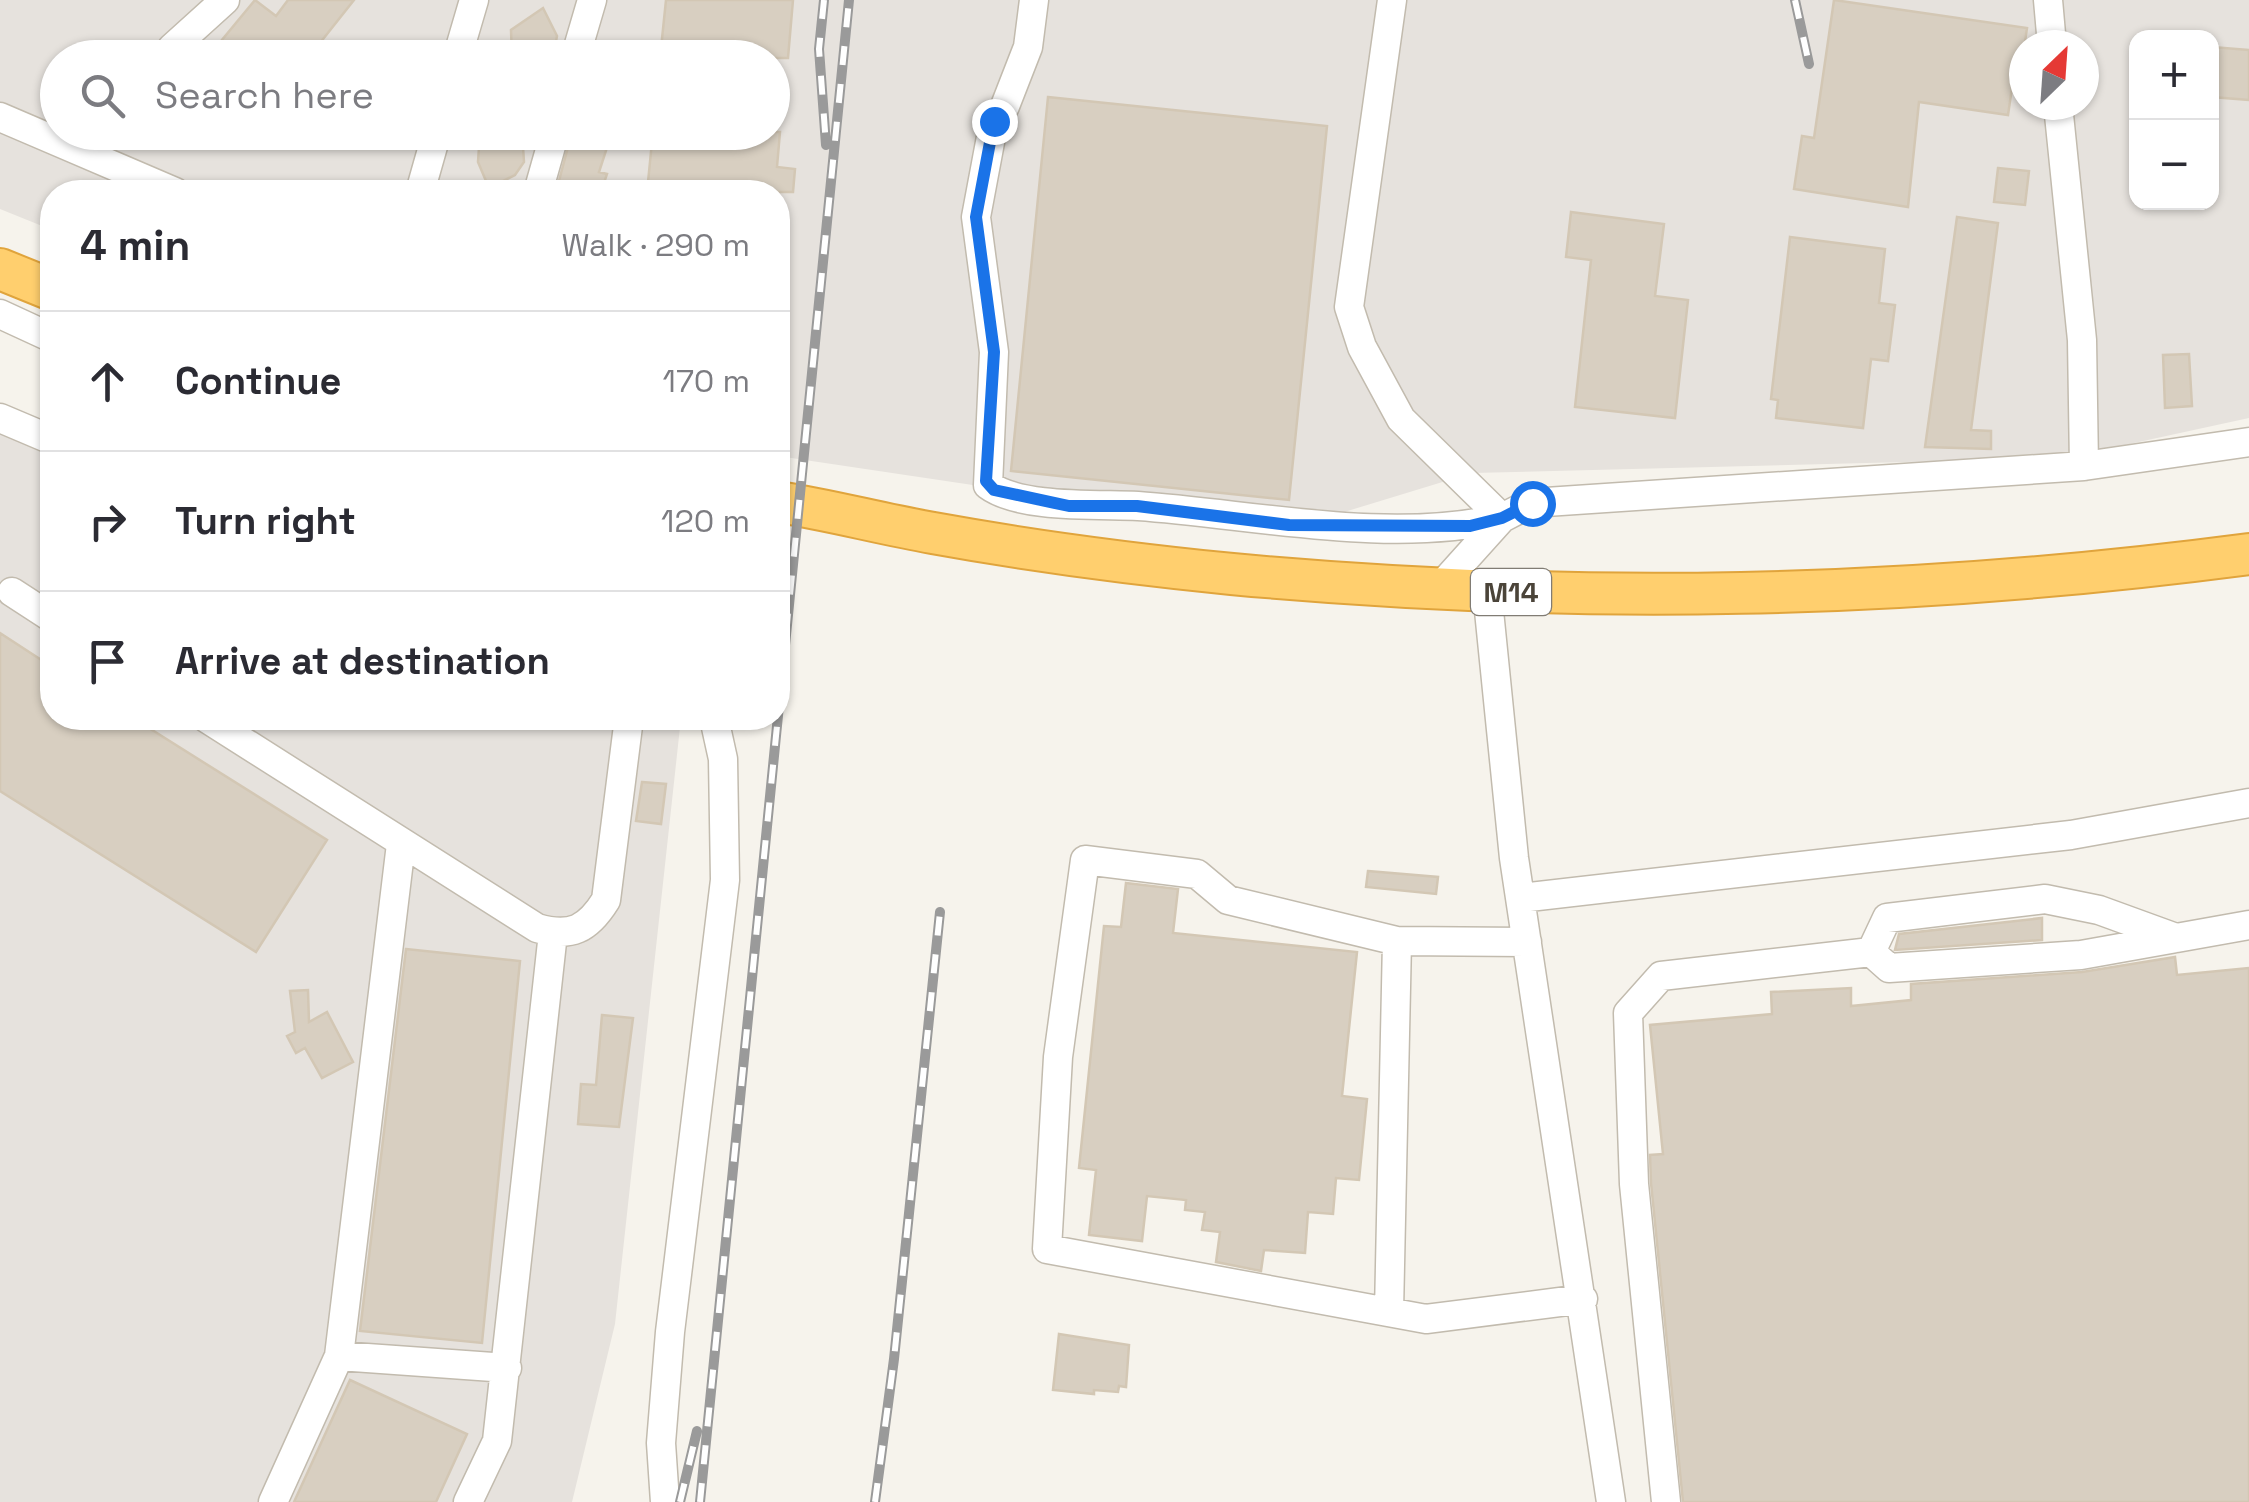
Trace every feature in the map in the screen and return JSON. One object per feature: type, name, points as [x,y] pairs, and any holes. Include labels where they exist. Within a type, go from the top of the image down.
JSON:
[{"type":"highway","points":[[0,269],[40,285]]},
{"type":"highway","name":"M14","points":[[790,504],[1042,551],[1232,574],[1487,591],[1638,595],[1947,587],[2249,554]]},
{"type":"street","points":[[181,40],[225,0]]},
{"type":"street","points":[[463,40],[474,0]]},
{"type":"street","points":[[581,40],[592,0]]},
{"type":"street","points":[[1034,0],[1028,47],[1005,106],[994,121],[976,217],[994,335],[988,486],[1069,506],[1137,506],[1289,525],[1470,526],[1502,518],[1532,503],[2084,466],[2249,442]]},
{"type":"street","points":[[1392,0],[1349,307],[1362,347],[1401,418],[1502,518]]},
{"type":"street","points":[[2048,0],[2051,30]]},
{"type":"street","points":[[0,117],[40,134]]},
{"type":"street","points":[[2060,120],[2082,340],[2084,466]]},
{"type":"street","points":[[77,150],[148,180]]},
{"type":"street","points":[[423,180],[431,150]]},
{"type":"street","points":[[541,180],[549,150]]},
{"type":"street","points":[[0,314],[40,332]]},
{"type":"street","points":[[0,418],[40,435]]},
{"type":"street","points":[[1440,588],[1502,518]]},
{"type":"street","points":[[1487,591],[1520,898],[1611,1502]]},
{"type":"street","points":[[12,592],[40,610]]},
{"type":"street","points":[[225,730],[401,844],[537,928],[553,933],[574,932],[593,922],[606,900],[627,730]]},
{"type":"street","points":[[665,1502],[662,1443],[670,1332],[725,880],[723,759],[717,730]]},
{"type":"street","points":[[1520,898],[2070,835],[2249,803]]},
{"type":"street","points":[[273,1502],[338,1356],[401,844]]},
{"type":"street","points":[[1527,942],[1397,941],[1228,900],[1197,874],[1086,860],[1058,1057],[1047,1250],[1426,1319],[1583,1299]]},
{"type":"street","points":[[1871,952],[1887,918],[2045,899],[2099,910],[2176,938]]},
{"type":"street","points":[[1666,1502],[1634,1184],[1628,1013],[1660,976],[1871,952],[1888,968],[2081,955],[2249,925]]},
{"type":"street","points":[[468,1502],[497,1441],[553,933]]},
{"type":"street","points":[[1388,1312],[1397,941]]},
{"type":"street","points":[[338,1356],[507,1368]]},
{"type":"shaded area","points":[[0,0],[2249,0],[2249,418],[2065,458],[1472,473],[1282,531],[790,458],[790,180],[40,180],[40,225],[0,209]]},
{"type":"shaded area","points":[[0,432],[40,449],[40,730],[680,730],[615,1324],[572,1502],[0,1502]]},
{"type":"building","points":[[255,0],[276,16],[288,0],[354,0],[322,40],[222,40]]},
{"type":"building","points":[[666,0],[793,0],[790,40],[662,40]]},
{"type":"building","points":[[1834,0],[2027,28],[2009,30],[2008,115],[1919,102],[1908,207],[1794,189],[1802,136],[1814,138]]},
{"type":"building","points":[[543,8],[557,36],[556,40],[511,40],[511,30]]},
{"type":"building","points":[[2219,48],[2249,50],[2249,100],[2219,98]]},
{"type":"building","points":[[1048,97],[1327,126],[1289,500],[1011,471]]},
{"type":"building","points":[[479,150],[523,150],[524,162],[515,175],[505,180],[486,180],[478,162]]},
{"type":"building","points":[[567,150],[606,150],[599,172],[607,174],[605,180],[559,180]]},
{"type":"building","points":[[651,150],[778,150],[777,167],[795,169],[793,192],[790,180],[648,180]]},
{"type":"building","points":[[1998,168],[2029,171],[2025,205],[1994,202]]},
{"type":"building","points":[[1571,212],[1664,224],[1655,296],[1688,300],[1675,418],[1575,407],[1591,260],[1566,257]]},
{"type":"building","points":[[1957,217],[1998,223],[1971,430],[1991,431],[1991,449],[1925,447]]},
{"type":"building","points":[[1790,237],[1885,249],[1879,303],[1895,305],[1888,361],[1871,359],[1863,428],[1776,418],[1778,400],[1771,399]]},
{"type":"building","points":[[2189,354],[2192,406],[2165,408],[2163,355]]},
{"type":"building","points":[[0,633],[40,659],[40,730],[152,730],[327,840],[256,952],[0,791]]},
{"type":"building","points":[[642,782],[666,784],[661,824],[636,821]]},
{"type":"building","points":[[1368,871],[1438,877],[1436,894],[1366,887]]},
{"type":"building","points":[[1126,883],[1178,889],[1173,933],[1357,952],[1342,1096],[1367,1099],[1359,1180],[1336,1178],[1333,1214],[1308,1212],[1305,1253],[1264,1250],[1261,1271],[1216,1262],[1220,1232],[1202,1230],[1205,1212],[1185,1210],[1186,1200],[1147,1196],[1142,1241],[1089,1235],[1096,1170],[1079,1168],[1104,926],[1121,927]]},
{"type":"building","points":[[2042,918],[2042,940],[1895,950],[1899,934]]},
{"type":"building","points":[[406,949],[520,961],[482,1343],[360,1331]]},
{"type":"building","points":[[2175,957],[2177,975],[2249,968],[2249,1502],[1683,1502],[1651,1183],[1650,1155],[1663,1154],[1650,1025],[1772,1014],[1771,992],[1851,988],[1851,1006],[1911,1000],[1911,984],[2082,972]]},
{"type":"building","points":[[308,990],[309,1022],[327,1012],[353,1062],[322,1078],[305,1048],[296,1053],[287,1036],[295,1032],[290,991]]},
{"type":"building","points":[[602,1015],[633,1018],[619,1127],[578,1124],[581,1084],[596,1085]]},
{"type":"building","points":[[1059,1334],[1129,1345],[1126,1387],[1119,1386],[1118,1392],[1094,1390],[1094,1394],[1053,1390]]},
{"type":"building","points":[[350,1380],[467,1434],[436,1502],[294,1502]]},
{"type":"railway","points":[[824,0],[819,49],[826,145]]},
{"type":"railway","points":[[790,595],[849,0]]},
{"type":"railway","points":[[1795,0],[1809,64]]},
{"type":"railway","points":[[700,1502],[777,730]]},
{"type":"railway","points":[[875,1502],[894,1359],[940,912]]},
{"type":"railway","points":[[680,1502],[697,1431]]},
{"type":"route","points":[[994,121],[976,217],[994,352],[986,460],[988,486],[1069,506],[1137,506],[1289,525],[1470,526],[1502,518],[1532,503]]}]
